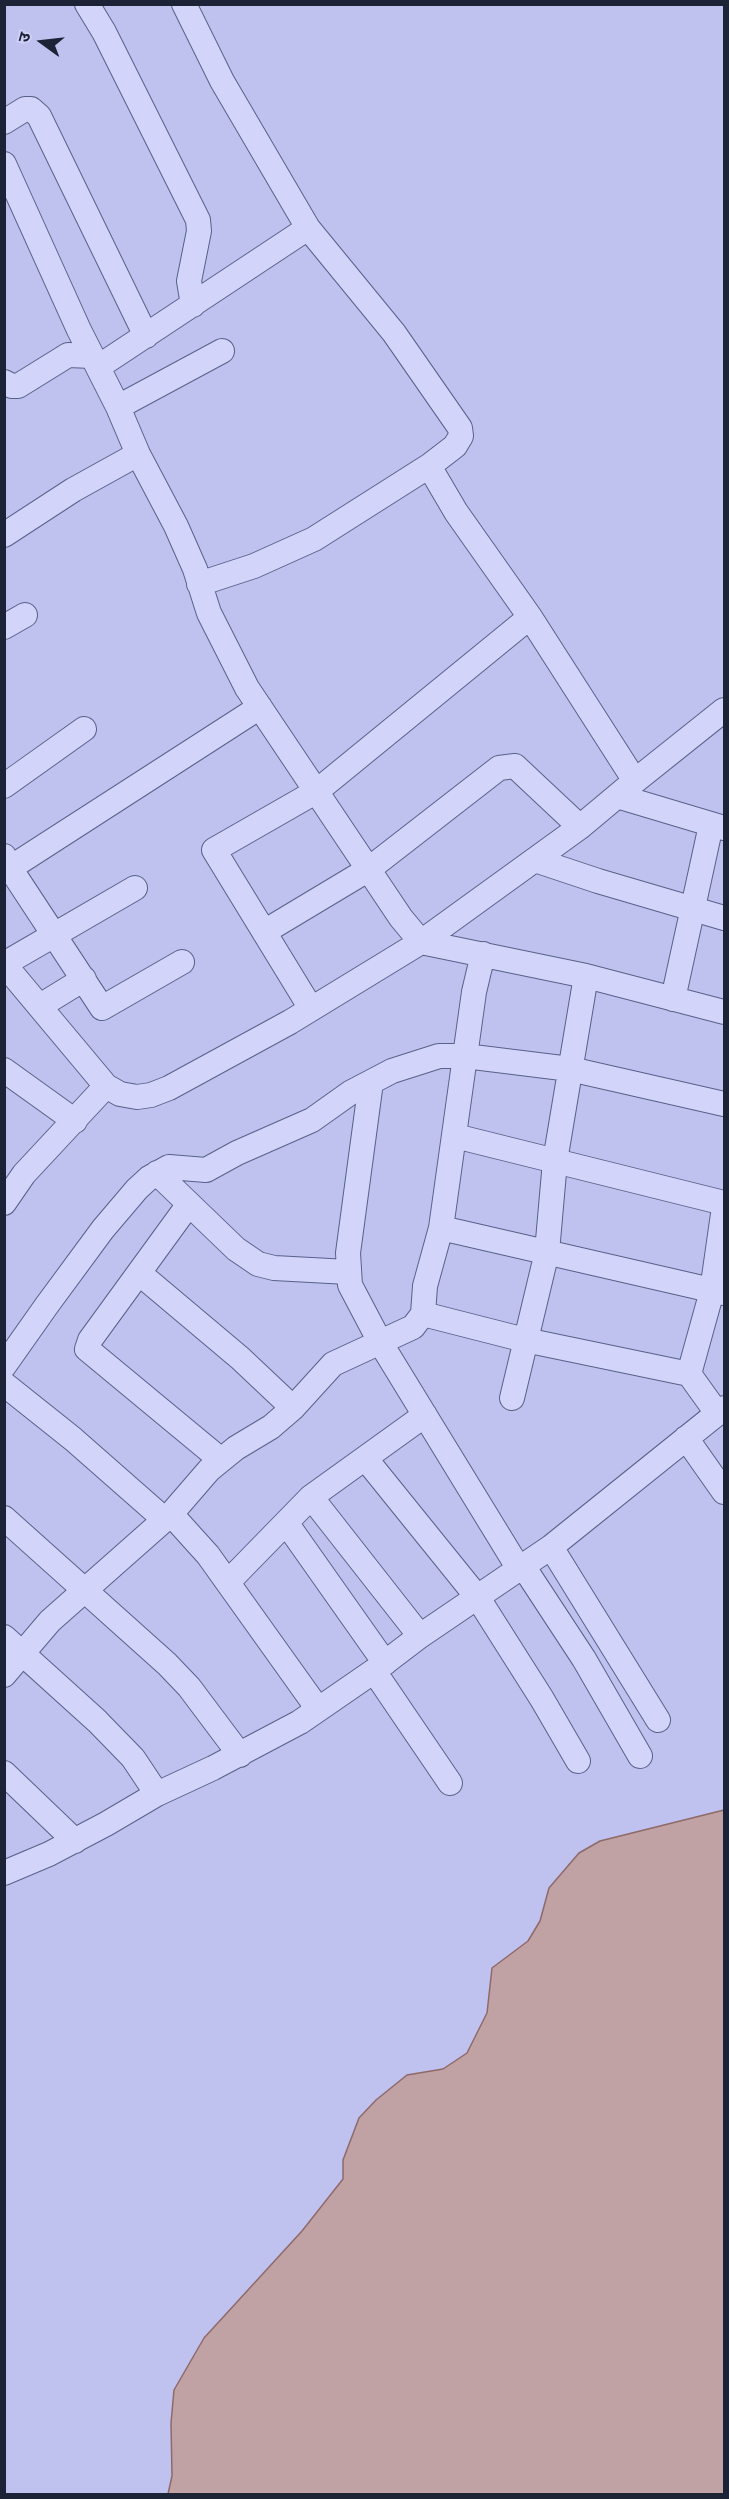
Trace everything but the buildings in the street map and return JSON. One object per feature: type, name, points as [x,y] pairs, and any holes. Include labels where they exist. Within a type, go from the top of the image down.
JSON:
[{"type":"street","points":[[87,4],[104,32],[198,220],[199,231],[189,281],[193,305]]},
{"type":"street","points":[[183,4],[222,81],[308,228],[394,333],[460,428],[461,436],[459,442],[429,465],[314,539],[263,563],[200,584]]},
{"type":"street","points":[[4,122],[25,109],[31,109],[39,116],[146,336]]},
{"type":"street","points":[[4,164],[138,454],[176,526],[200,584],[208,614],[247,688],[401,918],[420,942],[586,976],[724,1012]]},
{"type":"street","points":[[4,382],[18,386],[68,355],[95,361],[146,336],[308,228]]},
{"type":"street","points":[[118,407],[222,351]]},
{"type":"street","points":[[4,535],[73,490],[138,454]]},
{"type":"street","points":[[429,465],[456,513],[530,617],[626,788],[718,827],[693,909],[674,999]]},
{"type":"street","points":[[4,627],[25,615]]},
{"type":"street","points":[[310,1007],[214,850],[317,791],[530,617]]},
{"type":"street","points":[[182,962],[102,1008],[55,934],[6,865],[260,707]]},
{"type":"street","points":[[135,888],[4,964],[106,1086],[120,1094],[137,1097],[151,1095],[169,1088],[290,1022],[310,1007],[420,942],[579,827],[724,710]]},
{"type":"street","points":[[4,786],[84,729]]},
{"type":"street","points":[[264,932],[369,869],[499,768],[515,766],[579,827]]},
{"type":"street","points":[[535,860],[724,918]]},
{"type":"street","points":[[4,1675],[50,1621],[167,1516],[209,1470],[236,1448],[271,1427],[333,1364],[413,1327],[423,1314],[425,1286],[441,1228],[474,992],[483,954]]},
{"type":"street","points":[[512,1398],[547,1252],[555,1161],[586,976]]},
{"type":"street","points":[[40,1006],[84,979]]},
{"type":"street","points":[[4,1366],[46,1305],[104,1229],[137,1189],[157,1173],[169,1167],[206,1170],[237,1153],[312,1120],[350,1093],[392,1071],[439,1056],[465,1056],[570,1069],[724,1104]]},
{"type":"street","points":[[4,1070],[75,1121]]},
{"type":"street","points":[[371,1082],[348,1253],[348,1272],[357,1302],[521,1567],[584,1659],[640,1756]]},
{"type":"street","points":[[4,1203],[24,1174],[106,1086]]},
{"type":"street","points":[[455,1136],[724,1203]]},
{"type":"street","points":[[157,1173],[242,1253],[258,1264],[274,1268],[348,1272]]},
{"type":"street","points":[[189,1203],[87,1344],[87,1349],[221,1460]]},
{"type":"street","points":[[689,1374],[718,1292],[724,1208]]},
{"type":"street","points":[[441,1228],[718,1292]]},
{"type":"street","points":[[139,1273],[240,1358],[292,1408]]},
{"type":"street","points":[[4,1873],[75,1841],[157,1794],[240,1755],[300,1722],[380,1667],[420,1636],[551,1547],[721,1411],[689,1374],[525,1340],[423,1314]]},
{"type":"street","points":[[4,1384],[167,1516],[208,1555],[318,1709]]},
{"type":"street","points":[[228,1582],[311,1497],[425,1415]]},
{"type":"street","points":[[686,1438],[724,1492]]},
{"type":"street","points":[[366,1458],[478,1598],[578,1761]]},
{"type":"street","points":[[311,1497],[420,1636]]},
{"type":"street","points":[[4,1518],[189,1687],[240,1755]]},
{"type":"street","points":[[287,1524],[380,1667],[450,1783]]},
{"type":"street","points":[[551,1547],[658,1720]]},
{"type":"street","points":[[4,1636],[98,1721],[133,1758],[157,1794]]},
{"type":"street","points":[[4,1773],[75,1841]]},
{"type":"shaded area","points":[[724,1810],[724,2494],[168,2494],[172,2476],[171,2423],[174,2390],[204,2338],[302,2231],[343,2179],[343,2160],[359,2118],[376,2100],[407,2075],[443,2069],[467,2053],[487,2013],[492,1968],[528,1941],[540,1921],[549,1888],[579,1853],[600,1841]]}]
